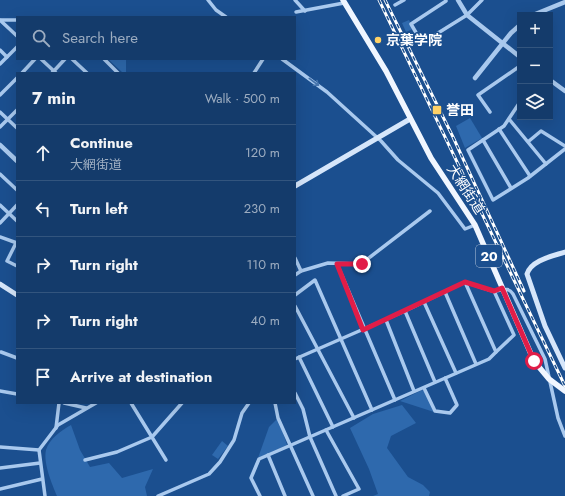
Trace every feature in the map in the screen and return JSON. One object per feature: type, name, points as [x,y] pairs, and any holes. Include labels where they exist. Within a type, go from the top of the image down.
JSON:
[{"type":"main road","name":"大網街道","points":[[343,1],[386,71],[431,158],[475,224],[534,361],[549,380],[565,390]]},
{"type":"main road","points":[[296,185],[410,119]]},
{"type":"main road","points":[[565,252],[539,262],[530,268],[527,274],[545,326],[565,368]]},
{"type":"main road","points":[[0,284],[16,294]]},
{"type":"street","points":[[208,0],[216,10],[225,16]]},
{"type":"street","points":[[295,0],[305,11]]},
{"type":"street","points":[[395,6],[404,0]]},
{"type":"street","points":[[447,0],[412,24],[422,43],[467,15],[482,0]]},
{"type":"street","points":[[458,0],[467,15],[517,55]]},
{"type":"street","points":[[296,12],[343,1]]},
{"type":"street","points":[[540,12],[565,2]]},
{"type":"street","points":[[0,20],[16,20]]},
{"type":"street","points":[[0,20],[16,35]]},
{"type":"street","points":[[475,78],[517,28]]},
{"type":"street","points":[[0,64],[16,48]]},
{"type":"street","points":[[0,50],[7,57]]},
{"type":"street","points":[[23,72],[34,60]]},
{"type":"street","points":[[42,60],[54,72],[64,60]]},
{"type":"street","points":[[73,60],[86,72]]},
{"type":"street","points":[[105,60],[117,72]]},
{"type":"street","points":[[255,72],[262,60]]},
{"type":"street","points":[[283,60],[327,92],[398,160],[438,193],[465,229],[475,224]]},
{"type":"street","points":[[490,112],[478,95],[517,68]]},
{"type":"street","points":[[0,95],[16,79]]},
{"type":"street","points":[[553,82],[565,91]]},
{"type":"street","points":[[517,107],[509,119],[498,129],[468,150],[492,200],[530,176],[565,149]]},
{"type":"street","points":[[0,127],[16,111]]},
{"type":"street","points":[[0,112],[16,127]]},
{"type":"street","points":[[509,119],[529,141],[546,164]]},
{"type":"street","points":[[498,129],[530,176]]},
{"type":"street","points":[[529,141],[541,131],[565,146]]},
{"type":"street","points":[[483,140],[511,188]]},
{"type":"street","points":[[0,145],[16,160]]},
{"type":"street","points":[[0,174],[16,189]]},
{"type":"street","points":[[0,205],[16,220]]},
{"type":"street","points":[[0,223],[16,206]]},
{"type":"street","points":[[296,274],[301,271],[319,265],[362,264],[430,211]]},
{"type":"street","points":[[0,237],[16,243]]},
{"type":"street","points":[[16,245],[7,261],[16,266]]},
{"type":"street","points":[[296,260],[301,271]]},
{"type":"street","points":[[337,264],[363,330],[394,400]]},
{"type":"street","points":[[296,294],[315,280],[372,410]]},
{"type":"street","points":[[296,358],[342,340],[465,282],[494,291],[502,288],[509,290],[514,294],[545,359],[558,418],[565,436]]},
{"type":"street","points":[[465,282],[496,352]]},
{"type":"street","points":[[260,496],[251,478],[259,459],[489,359],[514,335],[494,291]]},
{"type":"street","points":[[445,292],[476,364]]},
{"type":"street","points":[[424,302],[456,374]]},
{"type":"street","points":[[296,308],[354,418]]},
{"type":"street","points":[[405,311],[436,382]]},
{"type":"street","points":[[386,320],[414,391]]},
{"type":"street","points":[[1,352],[16,358]]},
{"type":"street","points":[[299,357],[333,427]]},
{"type":"street","points":[[424,388],[435,411],[450,413],[457,405],[445,378]]},
{"type":"street","points":[[0,391],[16,394]]},
{"type":"street","points":[[296,395],[303,409],[310,437],[336,496]]},
{"type":"street","points":[[55,429],[59,404]]},
{"type":"street","points":[[68,404],[86,408]]},
{"type":"street","points":[[45,496],[39,450],[55,429],[94,404]]},
{"type":"street","points":[[132,404],[166,460]]},
{"type":"street","points":[[85,460],[117,452],[152,437],[181,404]]},
{"type":"street","points":[[158,496],[209,474],[220,462],[234,440],[242,413],[248,404]]},
{"type":"street","points":[[275,404],[278,418],[313,496]]},
{"type":"street","points":[[326,430],[359,489],[343,496]]},
{"type":"street","points":[[0,446],[39,450]]},
{"type":"street","points":[[268,456],[286,496]]},
{"type":"street","points":[[0,468],[40,464]]},
{"type":"street","points":[[0,489],[42,479]]},
{"type":"shaded area","points":[[409,20],[413,29],[406,32],[402,23]]},
{"type":"shaded area","points":[[109,60],[126,60],[126,72],[122,72]]},
{"type":"shaded area","points":[[470,118],[482,138],[465,148],[456,126]]},
{"type":"shaded area","points":[[422,390],[425,391],[434,412],[400,401]]},
{"type":"shaded area","points":[[402,405],[416,423],[391,436],[387,448],[408,477],[423,485],[430,492],[429,496],[373,496],[378,494],[369,469],[350,428],[373,414]]},
{"type":"shaded area","points":[[278,418],[287,445],[258,458],[269,427]]},
{"type":"shaded area","points":[[71,425],[80,450],[90,467],[109,463],[122,478],[153,469],[145,487],[147,496],[57,496],[47,467],[45,455],[50,442],[60,432]]},
{"type":"shaded area","points":[[222,441],[228,446],[218,459],[212,455]]},
{"type":"railway","points":[[379,0],[565,386]]},
{"type":"railway","points":[[385,0],[453,137],[524,291]]},
{"type":"place","name":"京葉学院","points":[[378,40]]},
{"type":"place","name":"誉田","points":[[437,110]]},
{"type":"route","points":[[362,264],[337,264],[363,330],[465,282],[494,291],[502,288],[534,361]]}]
